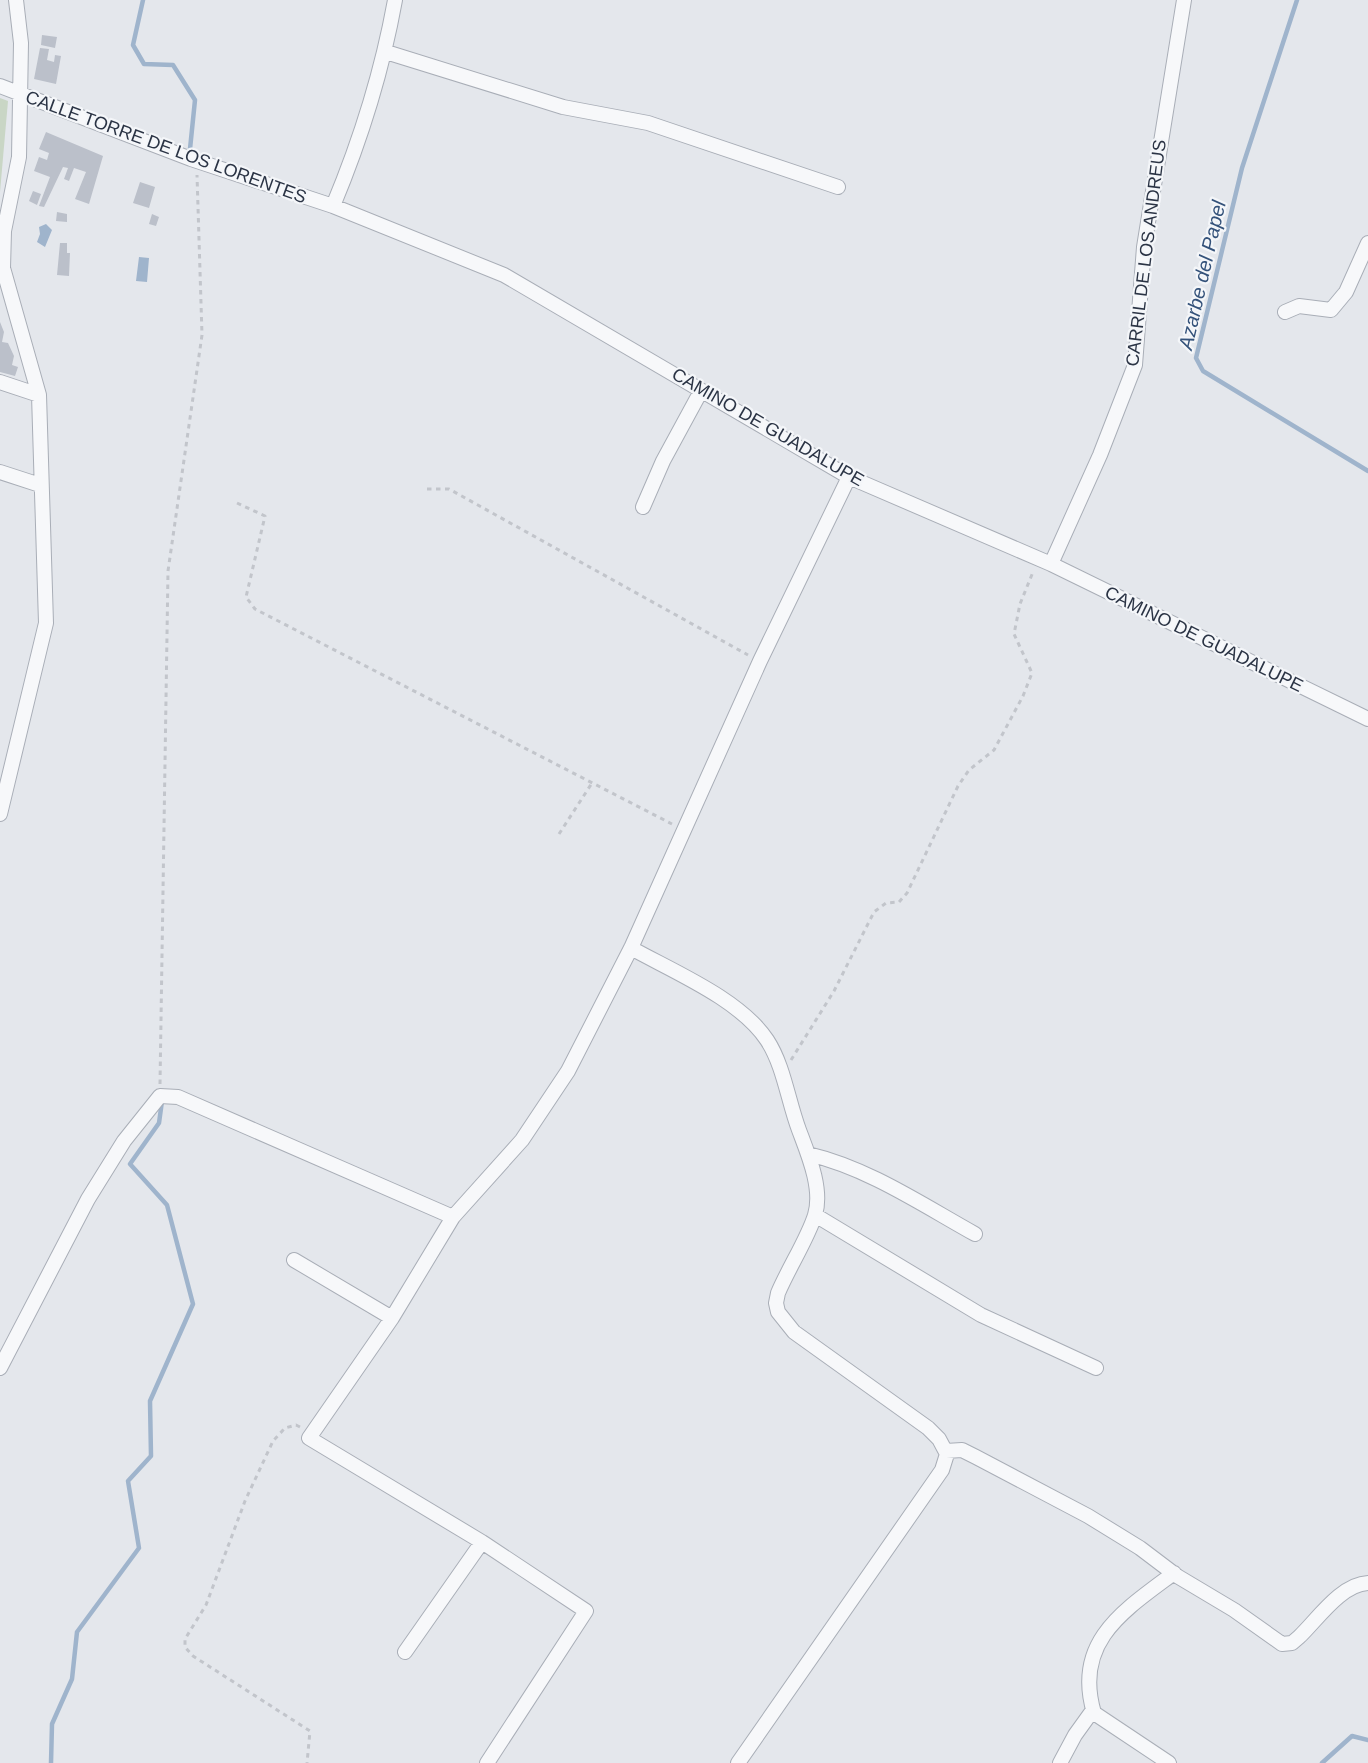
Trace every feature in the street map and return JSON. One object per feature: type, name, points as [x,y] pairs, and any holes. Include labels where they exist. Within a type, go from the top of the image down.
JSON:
[{"type":"street","points":[[0,814],[46,623],[39,395],[3,268],[4,231],[18,171],[21,43],[16,0]]},
{"type":"street","points":[[333,206],[361,138],[386,52],[395,0]]},
{"type":"street","name":"CARRIL DE LOS ANDREUS","points":[[1051,564],[1100,455],[1135,365],[1144,247],[1184,0]]},
{"type":"street","points":[[386,52],[563,107],[648,123],[838,187]]},
{"type":"street","name":"CALLE TORRE DE LOS LORENTES","points":[[0,86],[197,162],[333,206]]},
{"type":"street","name":"CAMINO DE GUADALUPE","points":[[333,206],[504,275],[645,355],[701,391],[849,477],[1051,564],[1368,719]]},
{"type":"street","points":[[1285,312],[1299,306],[1331,310],[1346,292],[1368,243]]},
{"type":"street","points":[[0,382],[39,395]]},
{"type":"street","points":[[643,507],[663,461],[701,391]]},
{"type":"street","points":[[0,472],[40,485]]},
{"type":"street","points":[[487,1763],[586,1611],[482,1542],[309,1438],[392,1318],[453,1217],[492,1176],[555,1094],[631,948],[760,661],[849,477]]},
{"type":"street","points":[[631,948],[731,1006],[767,1040],[782,1074],[808,1154],[816,1188],[815,1215],[778,1293],[776,1303],[778,1312],[794,1332],[815,1350],[928,1428],[946,1451],[942,1470],[738,1763]]},
{"type":"street","points":[[0,1368],[88,1199],[124,1141],[160,1096],[178,1097],[453,1217]]},
{"type":"street","points":[[808,1154],[832,1160],[867,1174],[975,1234]]},
{"type":"street","points":[[815,1215],[981,1315],[1096,1368]]},
{"type":"street","points":[[294,1260],[392,1318]]},
{"type":"street","points":[[946,1451],[962,1450],[976,1456],[1088,1516],[1249,1619],[1282,1644],[1287,1645],[1299,1637],[1344,1593],[1356,1585],[1368,1583]]},
{"type":"street","points":[[405,1652],[482,1542]]},
{"type":"street","points":[[1169,1763],[1099,1717],[1093,1710],[1090,1659],[1095,1646],[1127,1610],[1174,1573]]},
{"type":"street","points":[[1060,1763],[1075,1735],[1093,1710]]},
{"type":"path","points":[[160,1096],[159,1023],[168,571],[202,335],[197,162]]},
{"type":"path","points":[[427,489],[449,489],[760,661]]},
{"type":"path","points":[[237,503],[265,516],[246,597],[255,609],[685,831]]},
{"type":"path","points":[[782,1074],[824,1008],[874,912],[886,903],[899,902],[908,892],[958,786],[969,770],[994,750],[1018,706],[1032,673],[1016,642],[1015,623],[1038,559]]},
{"type":"path","points":[[559,834],[592,783]]},
{"type":"path","points":[[307,1763],[310,1731],[193,1656],[185,1647],[185,1639],[206,1605],[245,1501],[273,1440],[285,1428],[296,1425],[313,1433]]},
{"type":"green space","points":[[0,98],[8,101],[0,192]]},
{"type":"water","points":[[46,224],[52,230],[45,247],[37,242],[40,234],[39,227]]},
{"type":"water","points":[[139,257],[149,258],[147,282],[136,281]]},
{"type":"building","points":[[42,35],[57,37],[55,48],[41,45]]},
{"type":"building","points":[[40,48],[49,49],[47,60],[54,62],[55,55],[61,56],[56,84],[34,79]]},
{"type":"building","points":[[46,132],[103,156],[89,204],[75,199],[86,172],[74,168],[69,181],[64,179],[68,168],[63,167],[44,207],[39,206],[50,177],[34,171],[39,157],[47,160],[49,153],[39,149]]},
{"type":"building","points":[[140,182],[155,187],[149,208],[133,203]]},
{"type":"building","points":[[33,191],[41,194],[37,205],[29,201]]},
{"type":"building","points":[[57,212],[67,214],[67,222],[56,221]]},
{"type":"building","points":[[152,214],[159,217],[156,226],[149,224]]},
{"type":"building","points":[[60,243],[67,243],[67,253],[70,253],[69,276],[57,275]]},
{"type":"building","points":[[0,322],[4,332],[2,342],[8,343],[14,356],[12,365],[18,367],[15,376],[0,372]]},
{"type":"waterway","points":[[143,0],[133,45],[144,64],[173,65],[195,100],[190,149]]},
{"type":"waterway","name":"Azarbe del Papel","points":[[1297,0],[1242,168],[1196,358],[1203,371],[1368,471]]},
{"type":"waterway","points":[[51,1763],[52,1724],[72,1679],[77,1632],[139,1548],[128,1481],[151,1456],[150,1401],[193,1304],[167,1205],[130,1164],[159,1123],[162,1101]]},
{"type":"waterway","points":[[1322,1763],[1352,1736],[1368,1740]]}]
